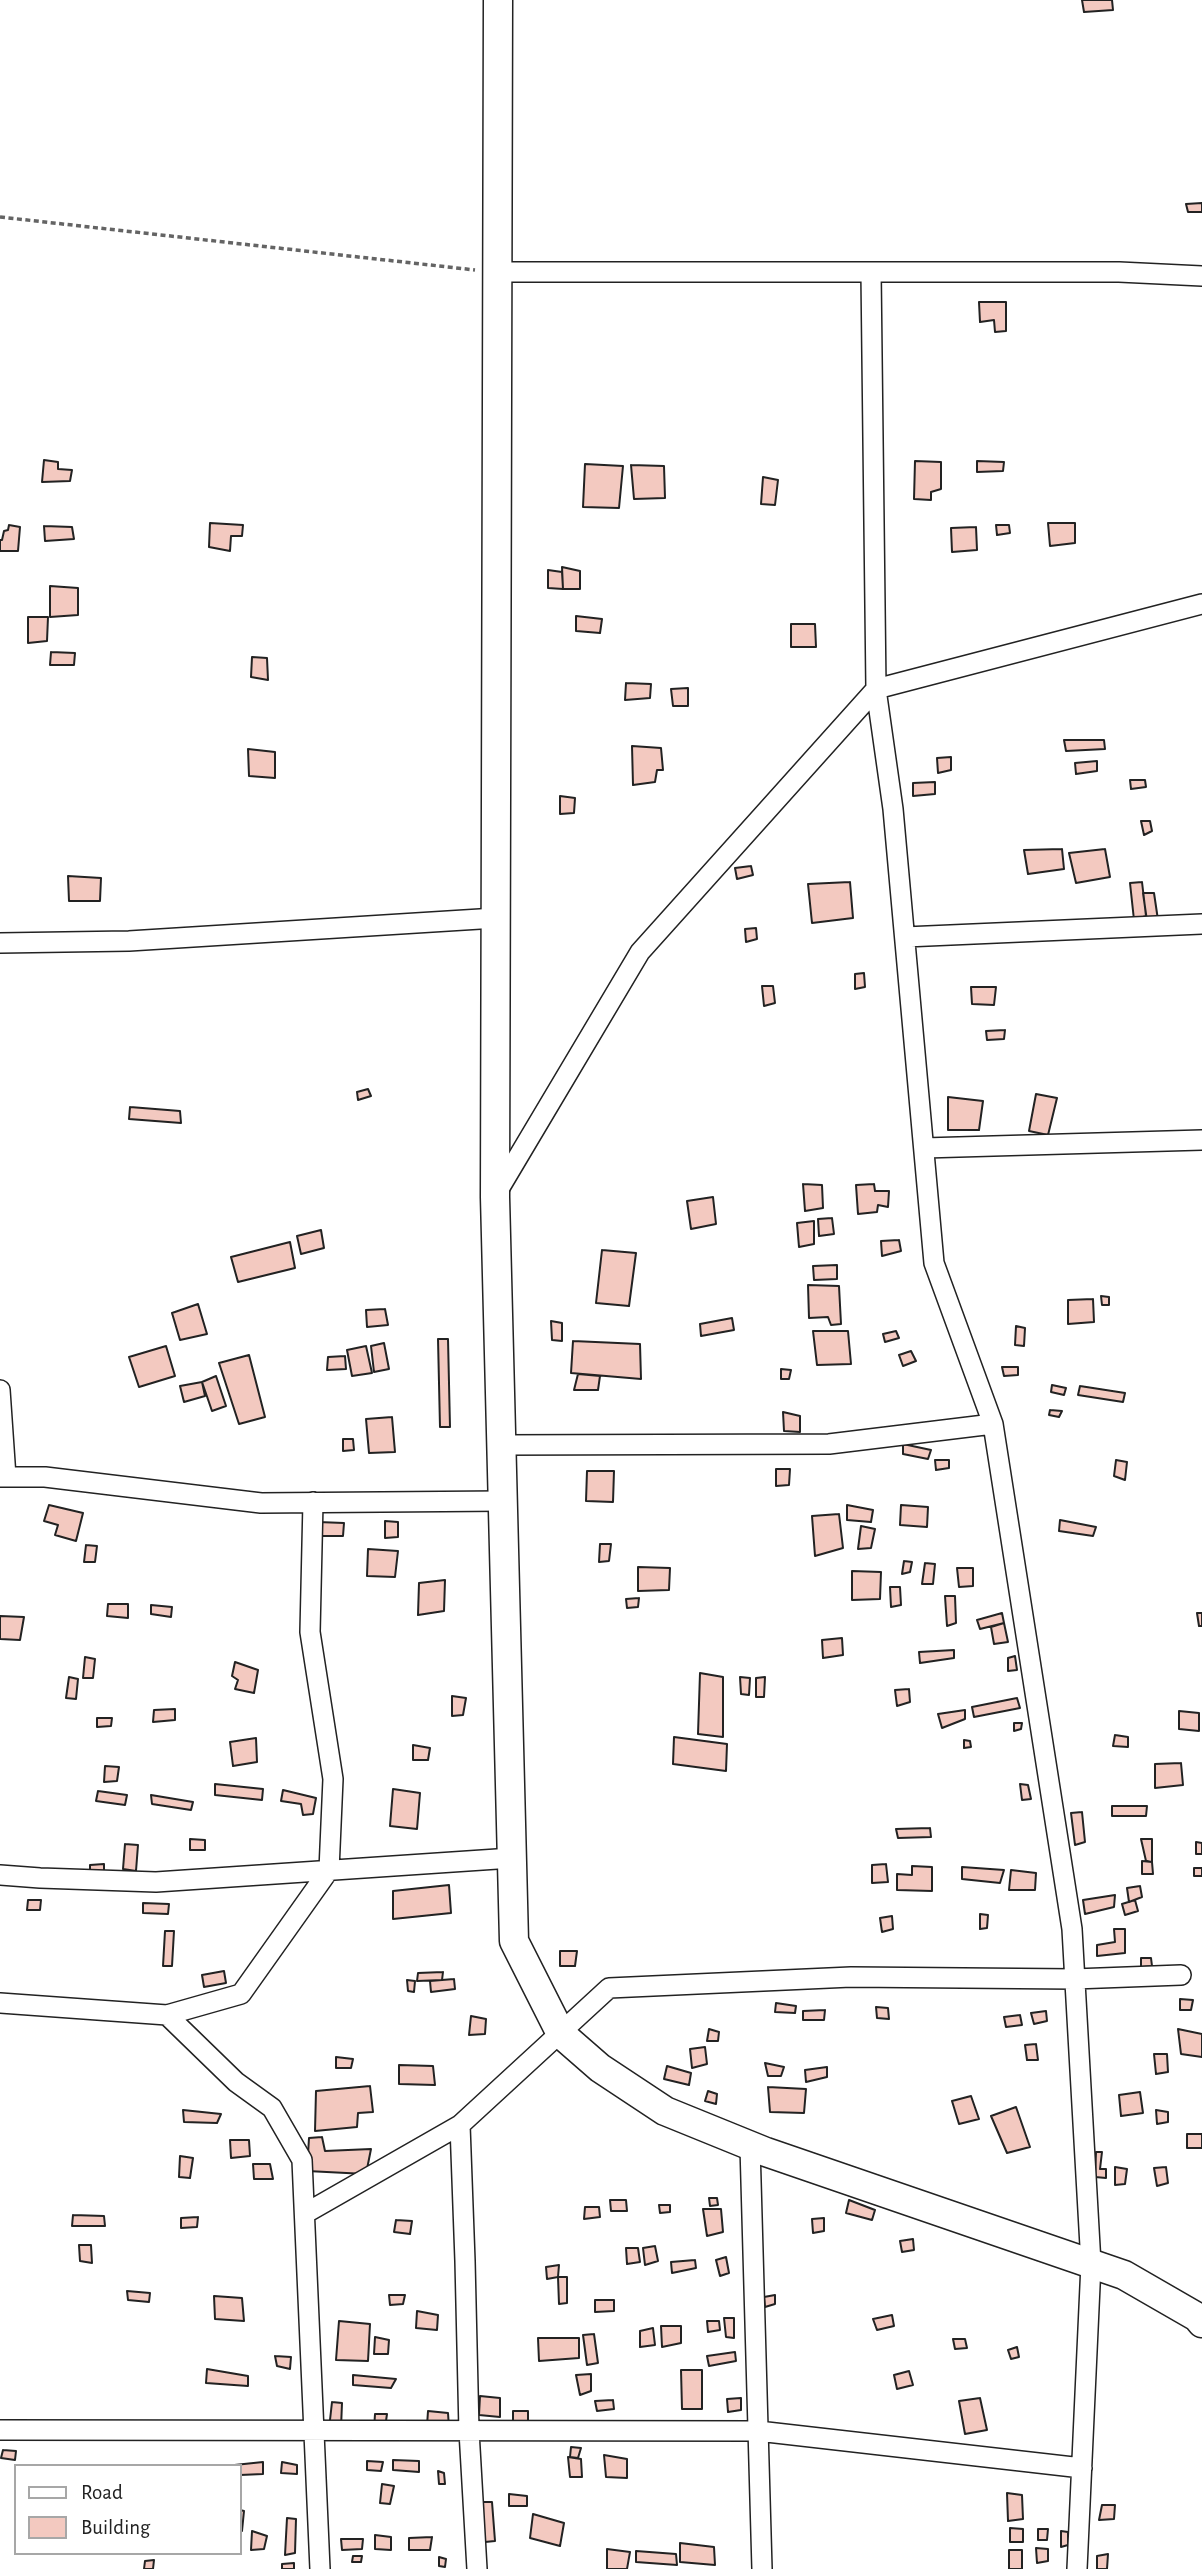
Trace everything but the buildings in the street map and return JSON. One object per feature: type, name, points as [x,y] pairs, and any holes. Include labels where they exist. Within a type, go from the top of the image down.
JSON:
[{"type":"main road","points":[[498,0],[495,1197],[514,1941],[561,2034],[600,2068],[664,2111],[750,2146],[1124,2275],[1197,2317],[1202,2323]]},
{"type":"street","points":[[497,272],[1119,271],[1202,276]]},
{"type":"street","points":[[871,272],[876,689],[893,809],[934,1263],[993,1424],[1072,1929],[1091,2264],[1077,2569]]},
{"type":"street","points":[[495,1197],[640,952],[876,689],[1202,604]]},
{"type":"street","points":[[0,943],[129,941],[496,918]]},
{"type":"street","points":[[905,937],[1202,924]]},
{"type":"street","points":[[924,1148],[1202,1140]]},
{"type":"street","points":[[0,1390],[3,1477],[45,1477],[261,1503],[503,1501]]},
{"type":"street","points":[[501,1446],[829,1444],[993,1424]]},
{"type":"street","points":[[0,2003],[167,2015],[241,1994],[329,1870],[333,1779],[310,1632],[313,1502]]},
{"type":"street","points":[[0,1875],[156,1882],[512,1858]]},
{"type":"street","points":[[306,2213],[460,2125],[609,1988],[851,1977],[1074,1979],[1181,1975]]},
{"type":"street","points":[[167,2015],[236,2082],[272,2108],[302,2161],[320,2569]]},
{"type":"street","points":[[460,2125],[466,2261],[468,2431],[477,2569]]},
{"type":"street","points":[[750,2146],[762,2569]]},
{"type":"street","points":[[0,2430],[758,2431],[1082,2468]]},
{"type":"path","points":[[0,217],[497,272]]}]
